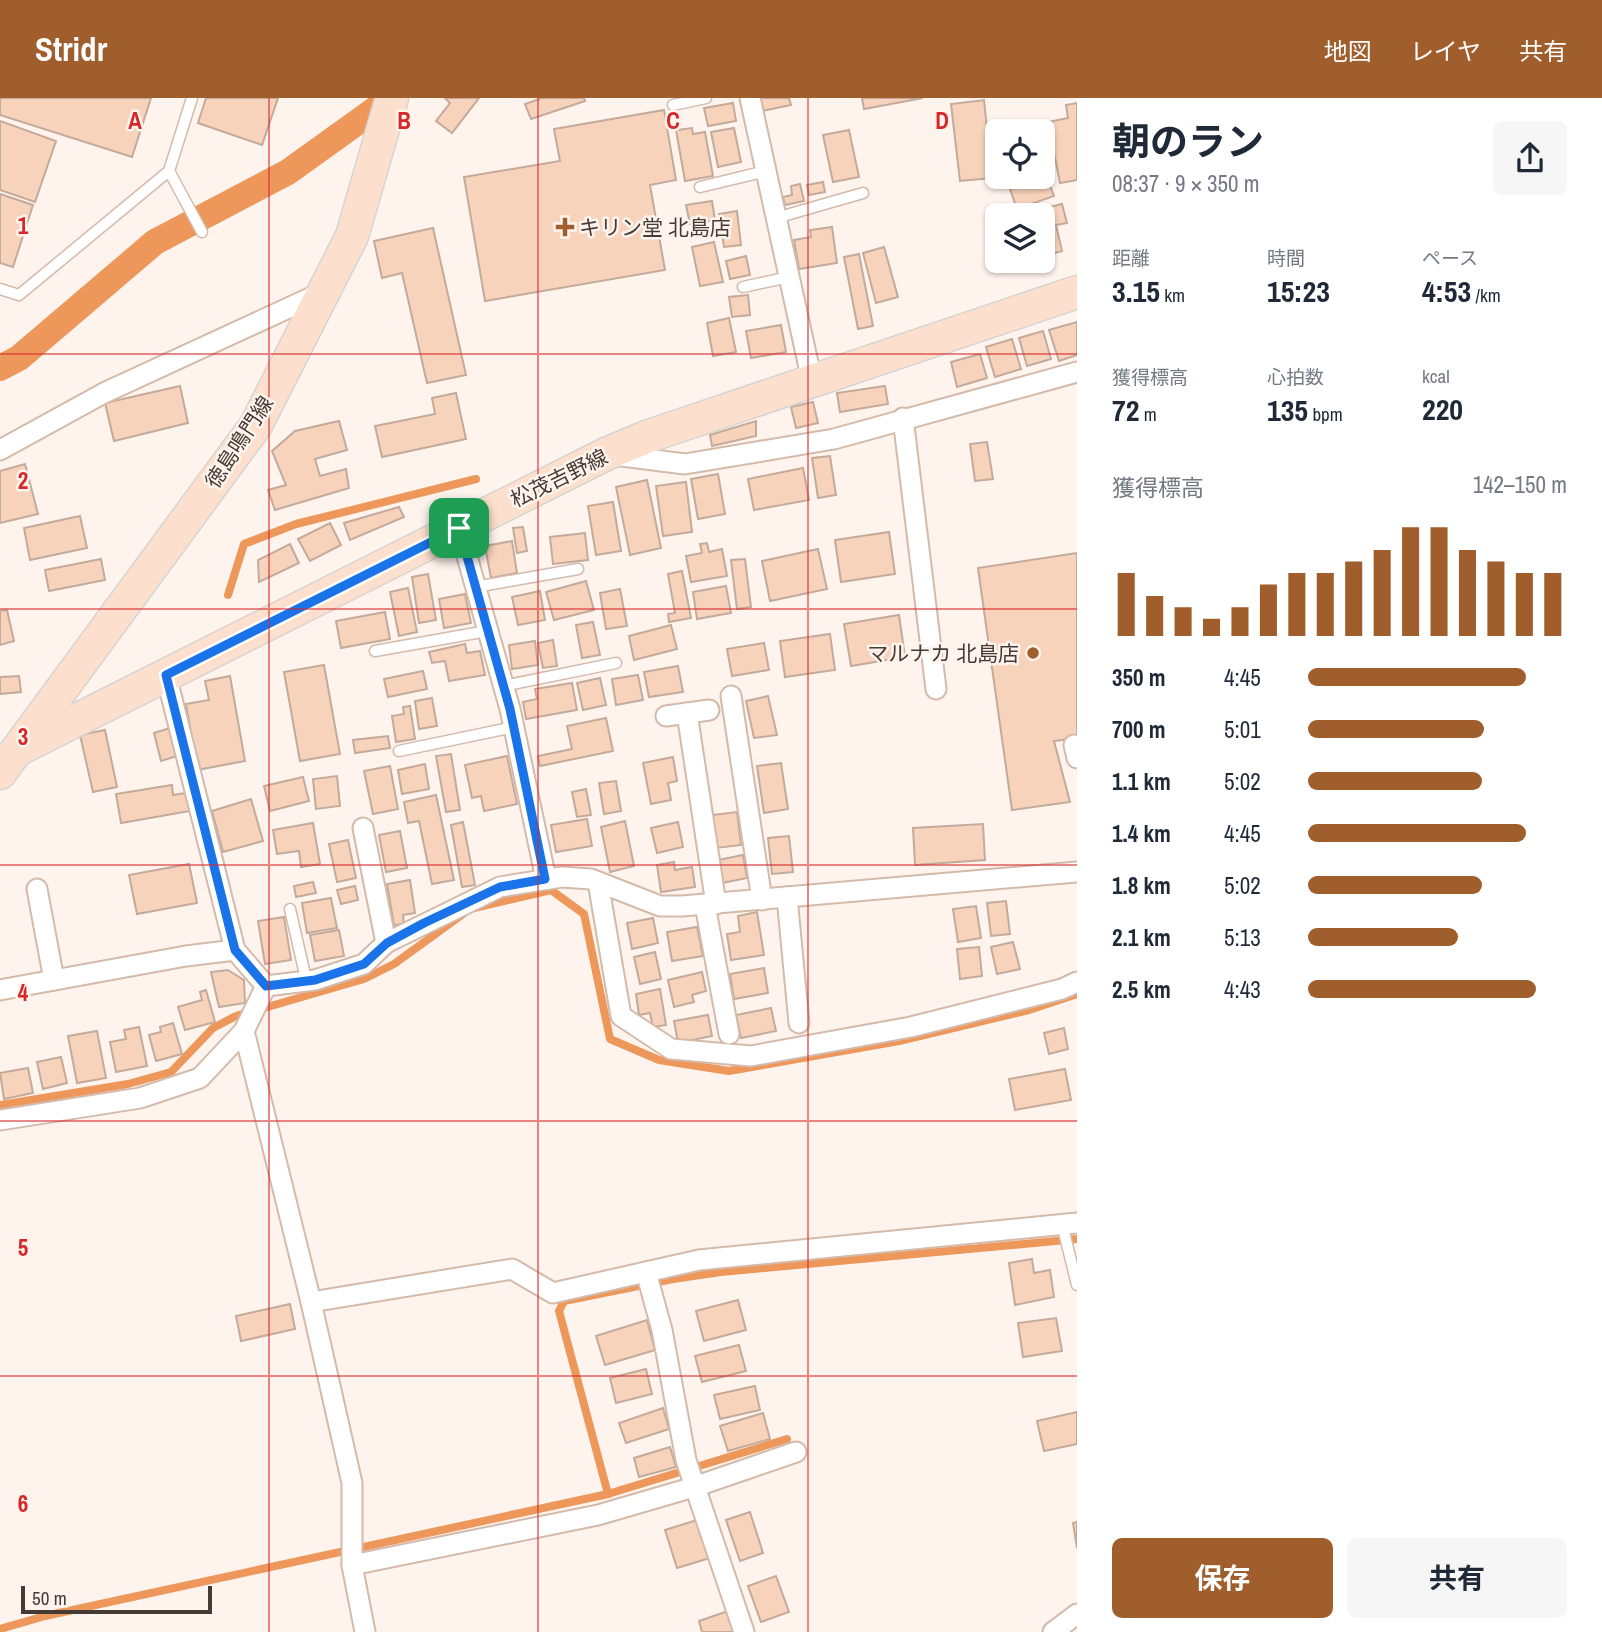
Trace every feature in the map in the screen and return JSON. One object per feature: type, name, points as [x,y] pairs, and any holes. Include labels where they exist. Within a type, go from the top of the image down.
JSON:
[{"type":"main road","name":"徳島鳴門線","points":[[9,762],[256,425],[352,236],[389,109]]},
{"type":"main road","name":"松茂吉野線","points":[[9,762],[166,675],[606,454],[649,436],[1077,292]]},
{"type":"street","points":[[750,98],[812,381]]},
{"type":"street","points":[[0,450],[104,393],[324,292]]},
{"type":"street","points":[[606,454],[685,464],[834,439],[1077,372]]},
{"type":"street","points":[[904,418],[936,689]]},
{"type":"street","points":[[459,528],[514,727],[545,879]]},
{"type":"street","points":[[166,675],[235,950],[266,986]]},
{"type":"street","points":[[731,695],[762,900]]},
{"type":"street","points":[[666,716],[709,710]]},
{"type":"street","points":[[687,713],[729,1034]]},
{"type":"street","points":[[363,828],[387,943]]},
{"type":"street","points":[[266,986],[315,980],[364,964],[387,943],[500,887],[545,879],[591,879],[660,906],[762,900],[1077,872]]},
{"type":"street","points":[[598,882],[621,1016],[671,1049],[751,1056],[911,1027],[1062,989],[1077,982]]},
{"type":"street","points":[[37,889],[54,980]]},
{"type":"street","points":[[787,897],[799,1023]]},
{"type":"street","points":[[0,990],[186,956],[235,950]]},
{"type":"street","points":[[0,1121],[140,1098],[200,1078],[244,1031],[266,986]]},
{"type":"street","points":[[244,1031],[311,1302],[352,1483],[352,1565],[365,1632]]},
{"type":"street","points":[[311,1302],[512,1269],[552,1293],[699,1259],[1070,1224]]},
{"type":"street","points":[[646,1272],[662,1330],[686,1460],[744,1632]]},
{"type":"street","points":[[352,1565],[598,1515],[694,1487],[796,1452]]},
{"type":"street","points":[[1053,1632],[1077,1614]]},
{"type":"lane","points":[[0,289],[19,295],[169,171],[192,98]]},
{"type":"lane","points":[[673,106],[706,98]]},
{"type":"lane","points":[[169,171],[202,232]]},
{"type":"lane","points":[[700,187],[766,171]]},
{"type":"lane","points":[[775,218],[863,193]]},
{"type":"lane","points":[[743,287],[789,277]]},
{"type":"lane","points":[[475,587],[578,569]]},
{"type":"lane","points":[[375,651],[487,631]]},
{"type":"lane","points":[[503,687],[616,663]]},
{"type":"lane","points":[[399,751],[514,727]]},
{"type":"lane","points":[[290,909],[306,979]]},
{"type":"lane","points":[[1070,1224],[1077,1285]]},
{"type":"building","points":[[0,98],[151,98],[132,157],[0,115]]},
{"type":"building","points":[[206,98],[278,98],[262,145],[198,123]]},
{"type":"building","points":[[445,98],[479,98],[452,133],[436,121],[450,103]]},
{"type":"building","points":[[542,98],[584,98],[585,101],[531,119],[525,104]]},
{"type":"building","points":[[760,98],[789,98],[791,105],[762,111]]},
{"type":"building","points":[[862,98],[923,98],[864,109]]},
{"type":"building","points":[[984,100],[985,179],[960,181],[951,104]]},
{"type":"building","points":[[733,103],[736,121],[708,126],[704,108]]},
{"type":"building","points":[[1077,103],[1077,180],[1060,183],[1055,158],[1055,121],[1068,118],[1066,105]]},
{"type":"building","name":"キリン堂 北島店","points":[[664,110],[676,180],[650,185],[665,270],[485,301],[464,177],[560,161],[554,129]]},
{"type":"building","points":[[0,121],[56,141],[35,202],[0,190]]},
{"type":"building","points":[[692,128],[693,134],[705,132],[713,176],[685,181],[676,130]]},
{"type":"building","points":[[734,128],[741,162],[718,167],[711,132]]},
{"type":"building","points":[[849,130],[859,177],[833,182],[823,135]]},
{"type":"building","points":[[823,182],[825,192],[809,195],[807,185]]},
{"type":"building","points":[[800,184],[804,201],[785,205],[783,197],[792,195],[791,186]]},
{"type":"building","points":[[1010,189],[1051,189],[1054,196],[1034,203],[1015,203]]},
{"type":"building","points":[[0,194],[33,205],[13,267],[0,263]]},
{"type":"building","points":[[712,201],[715,220],[690,224],[686,205]]},
{"type":"building","points":[[1062,204],[1067,223],[1056,225],[1062,251],[1055,253],[1055,206]]},
{"type":"building","points":[[737,211],[741,245],[724,247],[719,214]]},
{"type":"building","points":[[832,227],[837,263],[799,269],[794,240],[811,237],[810,230]]},
{"type":"building","points":[[433,228],[466,375],[427,383],[402,273],[382,278],[374,241]]},
{"type":"building","points":[[714,242],[723,282],[700,286],[692,247]]},
{"type":"building","points":[[884,247],[898,297],[876,303],[863,253]]},
{"type":"building","points":[[859,254],[873,326],[858,329],[844,257]]},
{"type":"building","points":[[746,256],[750,275],[730,279],[726,261]]},
{"type":"building","points":[[748,295],[750,315],[732,317],[729,297]]},
{"type":"building","points":[[729,318],[736,352],[713,356],[707,323]]},
{"type":"building","points":[[1077,322],[1077,355],[1059,361],[1049,330]]},
{"type":"building","points":[[781,325],[786,352],[751,358],[746,331]]},
{"type":"building","points":[[1043,331],[1051,359],[1027,366],[1019,338]]},
{"type":"building","points":[[1012,339],[1021,369],[995,377],[986,347]]},
{"type":"building","points":[[980,354],[987,378],[957,387],[951,362]]},
{"type":"building","points":[[180,386],[188,423],[114,441],[105,403]]},
{"type":"building","points":[[885,386],[888,404],[840,412],[837,393]]},
{"type":"building","points":[[456,393],[466,439],[382,457],[375,426],[435,414],[432,398]]},
{"type":"building","points":[[813,402],[818,423],[796,428],[791,407]]},
{"type":"building","points":[[339,421],[347,450],[315,459],[320,476],[346,469],[349,488],[275,510],[268,490],[286,485],[272,451],[295,431]]},
{"type":"building","points":[[756,421],[756,436],[712,446],[710,435]]},
{"type":"building","points":[[987,442],[993,479],[975,481],[970,444]]},
{"type":"building","points":[[830,456],[836,495],[818,498],[812,458]]},
{"type":"building","points":[[25,464],[38,514],[0,523],[0,471]]},
{"type":"building","points":[[803,468],[809,500],[754,510],[748,479]]},
{"type":"building","points":[[718,474],[725,514],[698,519],[691,479]]},
{"type":"building","points":[[647,480],[661,548],[630,555],[616,487]]},
{"type":"building","points":[[686,482],[692,532],[663,536],[656,486]]},
{"type":"building","points":[[613,502],[621,551],[596,555],[588,506]]},
{"type":"building","points":[[399,507],[404,517],[350,540],[344,523]]},
{"type":"building","points":[[80,516],[87,548],[30,560],[24,528]]},
{"type":"building","points":[[330,523],[341,545],[310,561],[298,539]]},
{"type":"building","points":[[523,527],[527,551],[517,553],[513,528]]},
{"type":"building","points":[[889,532],[895,574],[841,582],[835,540]]},
{"type":"building","points":[[585,533],[588,560],[553,564],[550,537]]},
{"type":"building","points":[[512,541],[517,573],[491,578],[485,546]]},
{"type":"building","points":[[707,543],[709,552],[722,549],[727,576],[691,582],[686,556],[702,553],[700,544]]},
{"type":"building","points":[[290,544],[299,563],[259,582],[258,560]]},
{"type":"building","points":[[818,549],[827,589],[770,601],[762,561]]},
{"type":"building","name":"マルナカ 北島店","points":[[1077,553],[1077,738],[1054,741],[1070,802],[1012,810],[978,568]]},
{"type":"building","points":[[101,559],[105,580],[49,591],[45,570]]},
{"type":"building","points":[[745,559],[751,607],[737,609],[731,560]]},
{"type":"building","points":[[682,571],[691,618],[669,622],[668,614],[675,613],[668,574]]},
{"type":"building","points":[[428,574],[436,620],[419,623],[412,577]]},
{"type":"building","points":[[586,581],[594,610],[554,620],[546,592]]},
{"type":"building","points":[[726,586],[731,613],[697,619],[693,592]]},
{"type":"building","points":[[408,588],[417,632],[399,636],[390,592]]},
{"type":"building","points":[[620,589],[627,626],[606,629],[600,593]]},
{"type":"building","points":[[540,591],[545,620],[518,625],[512,597]]},
{"type":"building","points":[[465,594],[471,623],[444,628],[439,599]]},
{"type":"building","points":[[7,610],[14,641],[0,645],[0,611]]},
{"type":"building","points":[[385,612],[390,639],[341,648],[336,621]]},
{"type":"building","points":[[899,615],[905,657],[851,666],[844,624]]},
{"type":"building","points":[[593,622],[600,655],[582,658],[576,625]]},
{"type":"building","points":[[671,625],[677,649],[634,660],[629,636]]},
{"type":"building","points":[[830,634],[835,670],[785,677],[780,641]]},
{"type":"building","points":[[553,640],[557,666],[543,668],[538,643]]},
{"type":"building","points":[[535,641],[538,665],[512,669],[509,645]]},
{"type":"building","points":[[764,643],[769,670],[732,676],[727,649]]},
{"type":"building","points":[[465,644],[467,653],[480,651],[485,675],[449,681],[445,661],[432,663],[429,652]]},
{"type":"building","points":[[324,665],[340,754],[300,761],[284,672]]},
{"type":"building","points":[[678,666],[683,692],[649,697],[644,672]]},
{"type":"building","points":[[423,671],[427,689],[388,697],[384,679]]},
{"type":"building","points":[[638,675],[643,700],[616,705],[612,679]]},
{"type":"building","points":[[19,676],[21,692],[0,694],[0,677]]},
{"type":"building","points":[[230,676],[245,761],[197,770],[186,704],[209,700],[205,681]]},
{"type":"building","points":[[600,678],[606,705],[583,710],[577,683]]},
{"type":"building","points":[[572,683],[577,710],[526,719],[523,702],[537,699],[535,689]]},
{"type":"building","points":[[768,696],[777,735],[754,738],[746,701]]},
{"type":"building","points":[[432,698],[437,726],[419,729],[415,701]]},
{"type":"building","points":[[410,706],[415,739],[396,742],[392,716],[404,714],[403,707]]},
{"type":"building","points":[[606,718],[613,751],[540,766],[538,756],[572,749],[567,726]]},
{"type":"building","points":[[170,728],[177,756],[161,761],[154,733]]},
{"type":"building","points":[[105,730],[117,787],[93,792],[80,735]]},
{"type":"building","points":[[388,736],[390,748],[355,753],[353,740]]},
{"type":"building","points":[[451,754],[460,810],[446,812],[436,756]]},
{"type":"building","points":[[507,756],[517,804],[484,811],[481,796],[472,798],[465,765]]},
{"type":"building","points":[[673,757],[677,781],[668,783],[671,800],[651,804],[643,763]]},
{"type":"building","points":[[781,763],[788,809],[764,813],[757,766]]},
{"type":"building","points":[[425,764],[429,789],[402,794],[398,770]]},
{"type":"building","points":[[390,766],[398,809],[373,814],[364,771]]},
{"type":"building","points":[[337,776],[340,806],[316,809],[313,779]]},
{"type":"building","points":[[303,777],[309,801],[270,811],[264,786]]},
{"type":"building","points":[[616,781],[621,811],[604,814],[599,783]]},
{"type":"building","points":[[172,785],[173,795],[186,793],[190,811],[121,823],[116,794]]},
{"type":"building","points":[[586,789],[591,815],[577,817],[572,792]]},
{"type":"building","points":[[436,795],[454,880],[432,884],[419,821],[408,823],[404,802]]},
{"type":"building","points":[[251,799],[263,841],[223,852],[212,811]]},
{"type":"building","points":[[737,812],[741,845],[716,848],[712,815]]},
{"type":"building","points":[[587,819],[592,846],[556,852],[551,825]]},
{"type":"building","points":[[625,821],[634,866],[610,872],[601,827]]},
{"type":"building","points":[[463,822],[475,885],[462,887],[451,825]]},
{"type":"building","points":[[678,822],[683,847],[657,853],[651,828]]},
{"type":"building","points":[[313,823],[320,864],[301,867],[299,851],[277,854],[273,830]]},
{"type":"building","points":[[983,824],[985,860],[915,865],[913,828]]},
{"type":"building","points":[[400,831],[407,868],[386,872],[379,835]]},
{"type":"building","points":[[789,836],[793,872],[772,874],[768,838]]},
{"type":"building","points":[[348,840],[356,878],[337,882],[329,844]]},
{"type":"building","points":[[743,855],[747,878],[722,883],[718,860]]},
{"type":"building","points":[[674,862],[675,870],[692,867],[695,887],[661,892],[657,865]]},
{"type":"building","points":[[189,864],[197,903],[137,914],[129,875]]},
{"type":"building","points":[[410,880],[415,913],[403,915],[404,924],[394,925],[387,884]]},
{"type":"building","points":[[313,882],[316,893],[296,897],[294,886]]},
{"type":"building","points":[[355,886],[358,900],[341,904],[337,890]]},
{"type":"building","points":[[331,898],[337,928],[307,933],[302,903]]},
{"type":"building","points":[[1006,901],[1010,934],[991,936],[987,903]]},
{"type":"building","points":[[976,906],[981,938],[958,942],[953,909]]},
{"type":"building","points":[[757,912],[764,955],[731,960],[727,934],[740,932],[738,916]]},
{"type":"building","points":[[284,917],[291,960],[265,964],[258,921]]},
{"type":"building","points":[[653,918],[658,943],[632,949],[627,923]]},
{"type":"building","points":[[697,927],[703,956],[672,961],[667,932]]},
{"type":"building","points":[[339,930],[344,956],[315,961],[310,935]]},
{"type":"building","points":[[1013,942],[1020,969],[997,974],[991,947]]},
{"type":"building","points":[[979,947],[982,976],[960,979],[957,949]]},
{"type":"building","points":[[655,952],[661,979],[640,984],[634,957]]},
{"type":"building","points":[[764,968],[768,993],[734,999],[730,974]]},
{"type":"building","points":[[228,970],[244,980],[245,1003],[219,1007],[211,972]]},
{"type":"building","points":[[702,972],[706,991],[692,995],[694,1002],[674,1007],[668,980]]},
{"type":"building","points":[[660,989],[666,1025],[653,1027],[650,1013],[639,1015],[636,994]]},
{"type":"building","points":[[206,990],[215,1022],[185,1030],[178,1007],[202,1000],[200,992]]},
{"type":"building","points":[[771,1008],[776,1031],[741,1038],[736,1015]]},
{"type":"building","points":[[708,1015],[712,1036],[678,1043],[674,1021]]},
{"type":"building","points":[[173,1023],[182,1054],[156,1061],[149,1035],[161,1032],[160,1027]]},
{"type":"building","points":[[139,1027],[147,1066],[116,1072],[110,1042],[126,1039],[124,1030]]},
{"type":"building","points":[[1064,1028],[1068,1049],[1049,1054],[1044,1033]]},
{"type":"building","points":[[97,1031],[106,1078],[77,1083],[68,1036]]},
{"type":"building","points":[[61,1057],[67,1083],[43,1089],[37,1062]]},
{"type":"building","points":[[28,1068],[33,1093],[4,1099],[0,1073]]},
{"type":"building","points":[[1065,1069],[1071,1100],[1015,1110],[1009,1079]]},
{"type":"building","points":[[1032,1259],[1034,1273],[1050,1270],[1054,1297],[1015,1305],[1009,1263]]},
{"type":"building","points":[[738,1300],[746,1330],[704,1341],[696,1311]]},
{"type":"building","points":[[290,1304],[295,1329],[241,1341],[236,1316]]},
{"type":"building","points":[[1056,1318],[1062,1351],[1023,1357],[1018,1323]]},
{"type":"building","points":[[647,1320],[655,1350],[605,1365],[596,1336]]},
{"type":"building","points":[[739,1345],[746,1371],[702,1382],[695,1356]]},
{"type":"building","points":[[646,1369],[652,1394],[616,1403],[610,1378]]},
{"type":"building","points":[[755,1386],[760,1410],[720,1419],[714,1395]]},
{"type":"building","points":[[663,1408],[669,1429],[626,1443],[619,1423]]},
{"type":"building","points":[[1077,1412],[1077,1444],[1044,1451],[1037,1421]]},
{"type":"building","points":[[763,1413],[770,1439],[728,1451],[720,1426]]},
{"type":"building","points":[[670,1447],[676,1467],[639,1477],[634,1458]]},
{"type":"building","points":[[750,1512],[763,1553],[740,1561],[726,1520]]},
{"type":"building","points":[[697,1520],[710,1558],[677,1568],[665,1530]]},
{"type":"building","points":[[1077,1522],[1077,1548],[1073,1523]]},
{"type":"building","points":[[776,1576],[789,1612],[761,1622],[748,1586]]},
{"type":"building","points":[[728,1611],[735,1632],[702,1632],[699,1621]]},
{"type":"waterway","points":[[0,368],[19,358],[155,242],[288,172],[391,98]]},
{"type":"waterway","points":[[228,595],[244,544],[296,524],[476,479]]},
{"type":"waterway","points":[[474,908],[551,890],[584,914],[610,1039],[659,1060],[729,1071],[899,1041],[1029,1010],[1077,994]]},
{"type":"waterway","points":[[0,1105],[128,1084],[171,1072],[213,1028],[236,1016],[364,979],[394,964],[463,914]]},
{"type":"waterway","points":[[608,1494],[559,1311],[564,1301],[721,1272],[1077,1239]]},
{"type":"waterway","points":[[0,1629],[45,1616],[608,1494],[787,1439]]},
{"type":"place","name":"キリン堂 北島店","points":[[565,227]]},
{"type":"place","name":"マルナカ 北島店","points":[[1033,653]]},
{"type":"route","points":[[459,528],[510,709],[545,879],[500,887],[387,943],[364,964],[315,980],[266,986],[235,950],[166,675],[459,528]]}]
